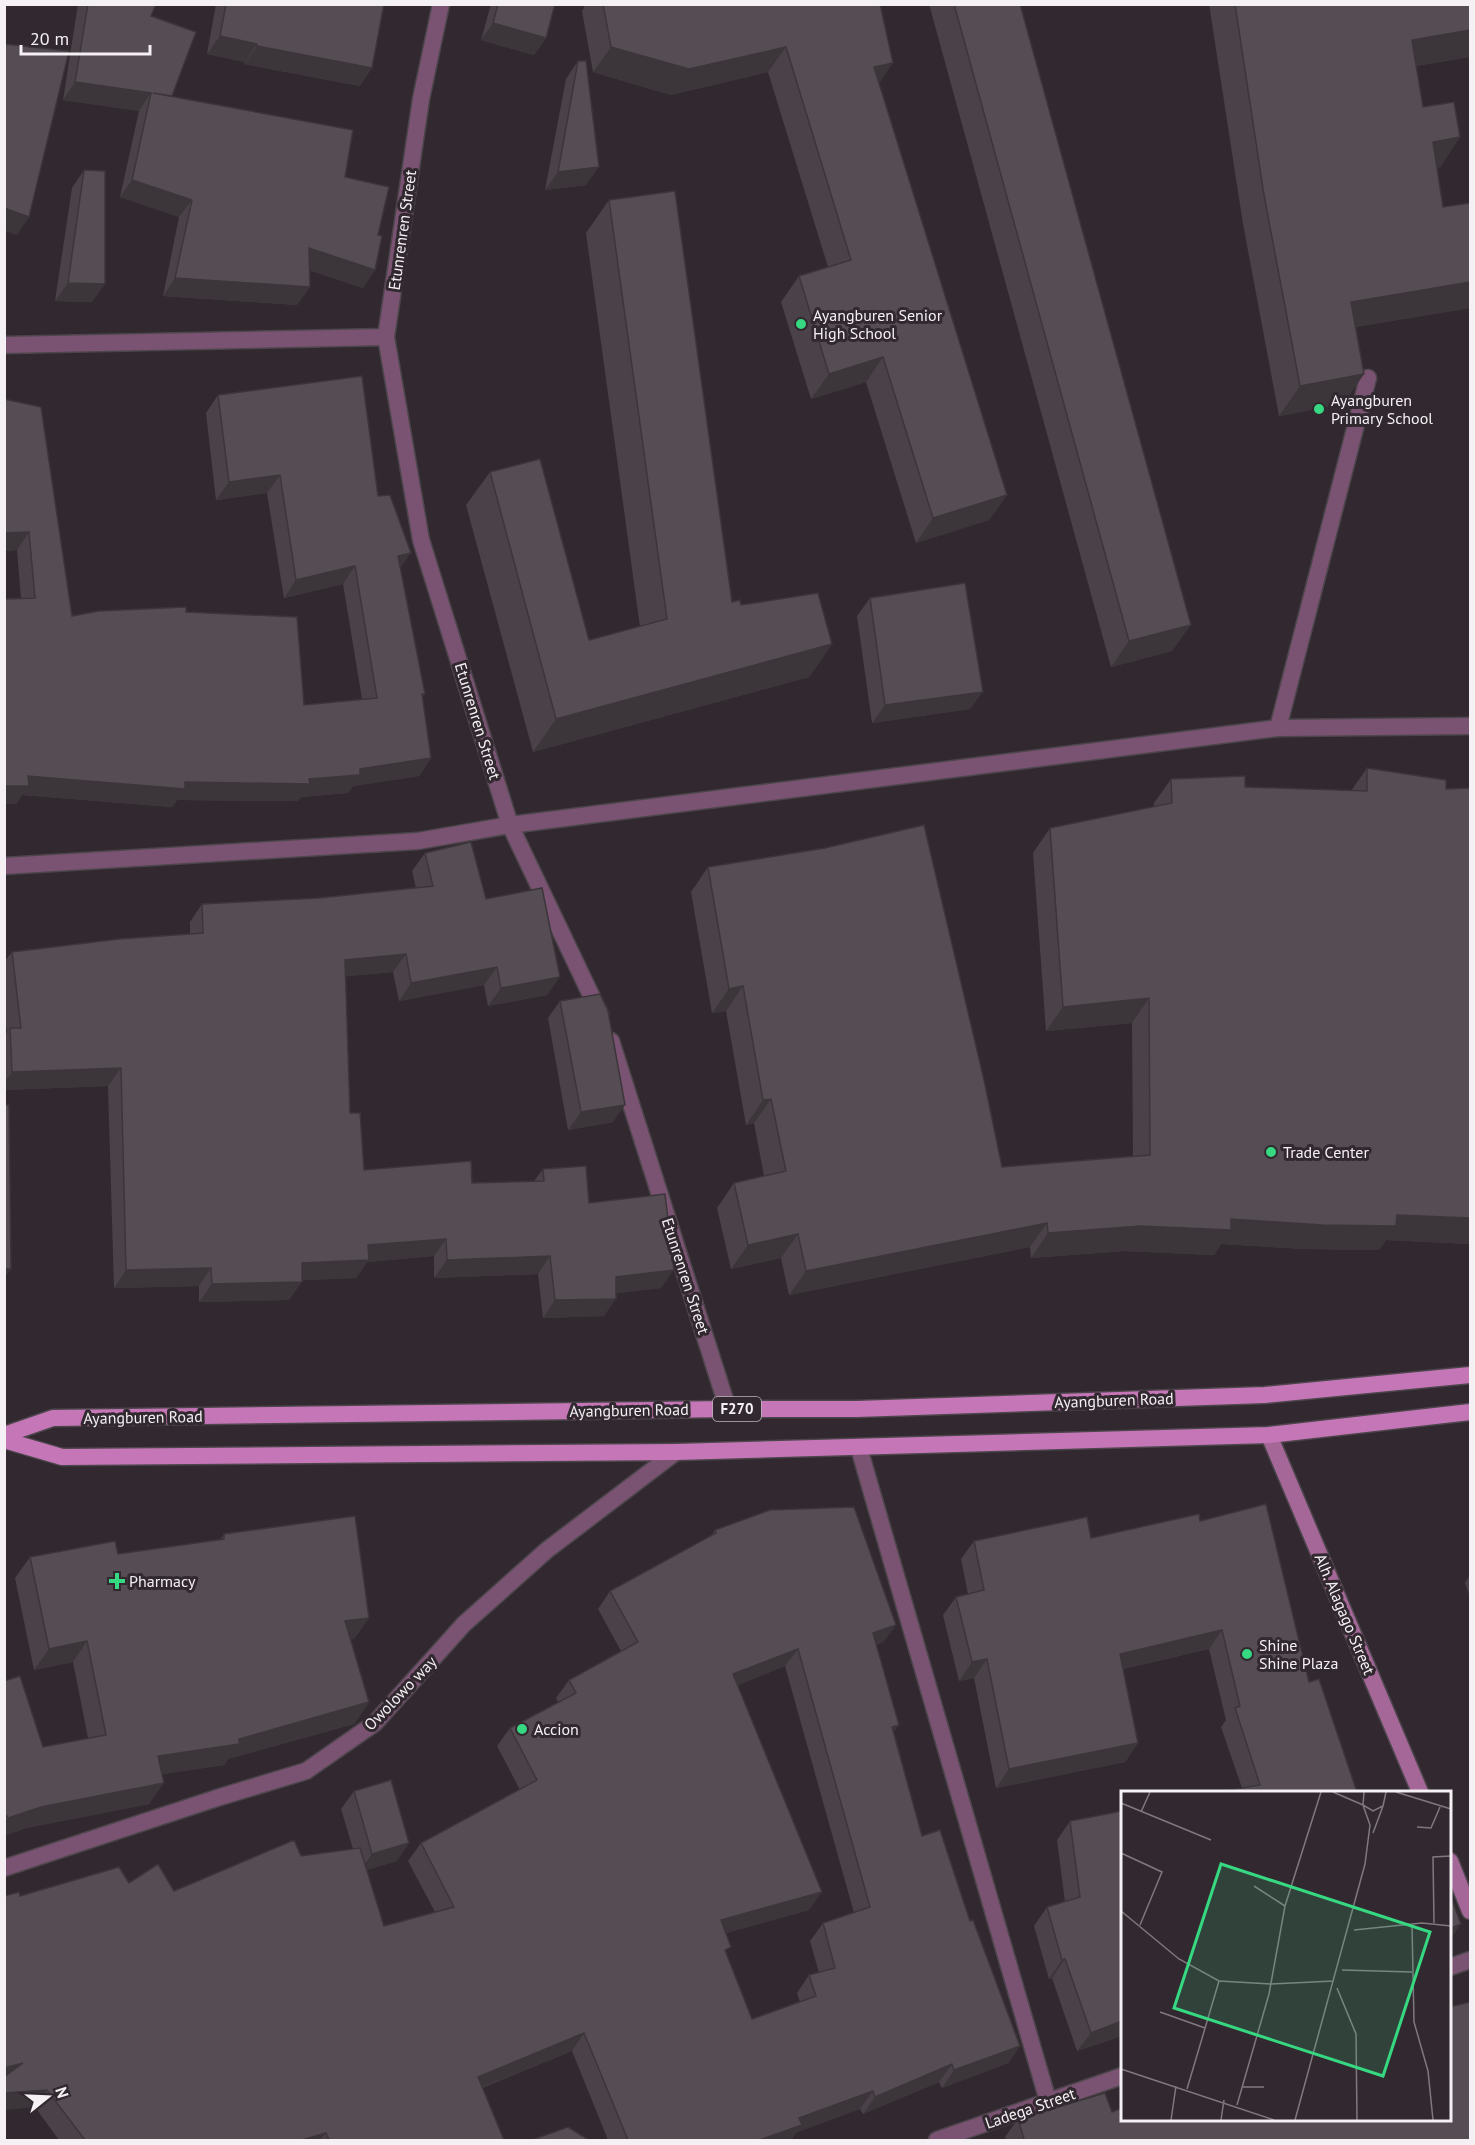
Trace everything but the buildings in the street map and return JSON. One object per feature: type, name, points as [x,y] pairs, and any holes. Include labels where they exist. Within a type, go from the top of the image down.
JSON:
[{"type":"main road","name":"Ayangburen Road","points":[[4,1435],[53,1418],[857,1409],[1265,1395],[1470,1375]]},
{"type":"main road","points":[[4,1440],[62,1456],[676,1452],[1269,1435],[1470,1412]]},
{"type":"main road","name":"Alh. Alagago Street","points":[[1269,1435],[1420,1791]]},
{"type":"main road","points":[[1451,1866],[1470,1911]]},
{"type":"street","name":"Etunrenren Street","points":[[441,4],[422,99],[386,337],[422,540],[510,825],[607,1028],[728,1409]]},
{"type":"street","points":[[4,345],[386,337]]},
{"type":"street","points":[[1278,728],[1368,378]]},
{"type":"street","points":[[4,866],[418,841],[510,825],[1278,728],[1470,726]]},
{"type":"street","points":[[859,1448],[1048,2101]]},
{"type":"street","name":"Owolowo way","points":[[4,1868],[220,1797],[306,1772],[375,1723],[464,1624],[547,1550],[676,1452]]},
{"type":"street","points":[[1451,1966],[1470,1960]]},
{"type":"street","name":"Ladega Street","points":[[937,2140],[1121,2076]]},
{"type":"place","name":"Ayangburen Senior High School","points":[[801,324]]},
{"type":"place","name":"Ayangburen Primary School","points":[[1319,409]]},
{"type":"place","name":"Trade Center","points":[[1271,1152]]},
{"type":"place","name":"Pharmacy","points":[[117,1581]]},
{"type":"place","name":"Shine Shine Plaza","points":[[1247,1654]]},
{"type":"place","name":"Accion","points":[[522,1729]]}]
